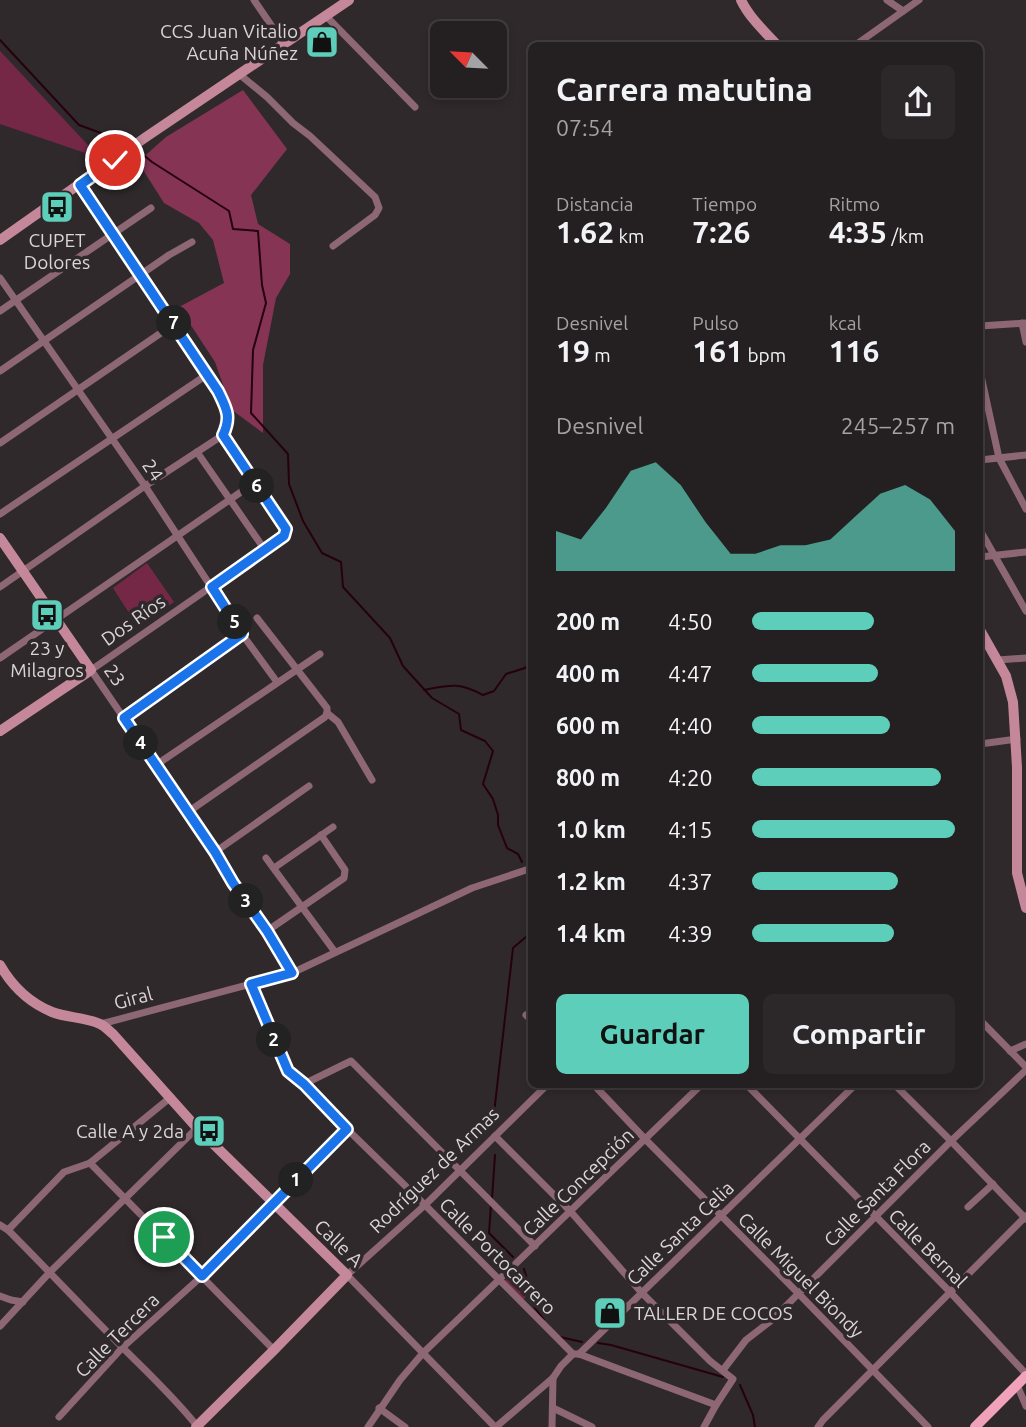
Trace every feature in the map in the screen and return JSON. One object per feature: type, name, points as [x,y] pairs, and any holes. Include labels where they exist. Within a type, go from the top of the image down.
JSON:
[{"type":"main road","points":[[975,1427],[1026,1375]]},
{"type":"street","points":[[254,0],[284,44]]},
{"type":"street","points":[[0,240],[349,0]]},
{"type":"street","points":[[741,0],[774,42]]},
{"type":"street","points":[[887,0],[903,11]]},
{"type":"street","points":[[860,42],[919,0]]},
{"type":"street","points":[[326,16],[415,107]]},
{"type":"street","points":[[239,74],[375,197],[379,208],[375,215],[333,246]]},
{"type":"street","points":[[0,587],[223,435],[228,425],[228,413],[208,374],[80,185]]},
{"type":"street","points":[[0,311],[151,208]]},
{"type":"street","points":[[0,371],[192,242]]},
{"type":"street","name":"24","points":[[0,278],[277,682]]},
{"type":"street","points":[[983,326],[1024,323],[1026,342]]},
{"type":"street","points":[[0,443],[174,324]]},
{"type":"street","points":[[0,514],[208,374]]},
{"type":"street","points":[[983,386],[999,458],[1026,509]]},
{"type":"street","points":[[0,658],[254,483],[223,435]]},
{"type":"street","points":[[197,452],[265,550]]},
{"type":"street","points":[[983,460],[1026,455]]},
{"type":"street","name":"Dos Ríos","points":[[0,731],[284,536],[286,529],[254,483]]},
{"type":"street","points":[[983,536],[1026,611]]},
{"type":"street","name":"23","points":[[0,538],[215,852],[292,973]]},
{"type":"street","points":[[983,557],[1026,552]]},
{"type":"street","points":[[188,812],[326,715],[327,708],[257,618]]},
{"type":"street","points":[[124,718],[242,634]]},
{"type":"street","points":[[983,635],[1006,676],[1013,702],[1022,767],[1017,873],[1026,908]]},
{"type":"street","points":[[156,765],[320,654]]},
{"type":"street","points":[[998,660],[1026,659]]},
{"type":"street","points":[[326,715],[338,723],[372,780]]},
{"type":"street","points":[[983,744],[1017,739]]},
{"type":"street","points":[[215,852],[309,786]]},
{"type":"street","points":[[274,868],[334,827]]},
{"type":"street","points":[[267,931],[344,878],[345,870],[321,835]]},
{"type":"street","points":[[266,858],[335,952]]},
{"type":"street","name":"Giral","points":[[0,965],[20,991],[33,1002],[53,1012],[101,1024],[292,973],[472,888],[528,869]]},
{"type":"street","name":"Calle Portocarrero","points":[[251,984],[285,1066],[576,1354]]},
{"type":"street","points":[[983,1023],[1026,1069]]},
{"type":"street","name":"Calle A","points":[[101,1024],[197,1128],[347,1275],[496,1427]]},
{"type":"street","points":[[1010,1051],[1026,1044]]},
{"type":"street","points":[[304,1084],[351,1061],[535,1246]]},
{"type":"street","name":"Calle Santa Flora","points":[[723,1370],[746,1340],[799,1294],[951,1140],[1026,1069]]},
{"type":"street","name":"Rodríguez de Armas","points":[[196,1427],[347,1275],[425,1205],[544,1088]]},
{"type":"street","name":"Calle Miguel Biondy","points":[[597,1088],[928,1427]]},
{"type":"street","name":"Calle Concepción","points":[[368,1427],[379,1408],[423,1353],[698,1088]]},
{"type":"street","name":"Calle Bernal","points":[[750,1088],[951,1293],[1026,1375]]},
{"type":"street","name":"Calle Santa Celia","points":[[496,1427],[553,1378],[561,1366],[852,1088]]},
{"type":"street","points":[[818,1427],[1025,1218],[898,1088]]},
{"type":"street","points":[[8,1230],[64,1172],[90,1163],[171,1097]]},
{"type":"street","points":[[0,1326],[50,1272],[197,1128]]},
{"type":"street","name":"Calle Tercera","points":[[59,1417],[122,1348],[202,1276],[347,1129]]},
{"type":"street","points":[[495,1136],[571,1212],[641,1292],[710,1361],[733,1379],[704,1427]]},
{"type":"street","points":[[90,1163],[274,1350]]},
{"type":"street","points":[[968,1207],[992,1184]]},
{"type":"street","points":[[0,1225],[8,1230],[179,1404],[196,1427]]},
{"type":"street","points":[[0,1296],[23,1302]]},
{"type":"street","points":[[576,1354],[716,1405]]},
{"type":"street","points":[[552,1427],[553,1378]]},
{"type":"street","points":[[1017,1385],[1026,1406]]},
{"type":"street","points":[[379,1408],[405,1427]]},
{"type":"street","points":[[553,1408],[592,1427]]},
{"type":"shaded area","points":[[0,51],[100,158],[0,124]]},
{"type":"shaded area","points":[[243,90],[287,149],[251,195],[258,224],[290,244],[290,274],[276,298],[263,365],[263,433],[232,410],[215,362],[179,307],[224,283],[213,240],[199,223],[164,203],[138,162],[166,137]]},
{"type":"shaded area","points":[[147,563],[174,602],[138,627],[113,588]]},
{"type":"shaded area","points":[[514,1272],[527,1285],[529,1293],[523,1300],[503,1282]]},
{"type":"waterway","points":[[0,40],[79,125],[128,143]]},
{"type":"waterway","points":[[140,152],[229,211],[233,229],[258,231],[266,303],[253,350],[251,413],[288,454],[289,484],[303,521],[322,553],[341,562],[343,587],[390,638],[403,666],[432,698],[459,714],[461,730],[485,741],[493,751],[483,784],[493,799],[498,825],[507,848],[518,854],[522,862]]},
{"type":"waterway","points":[[424,690],[454,686],[483,695],[494,691],[506,674],[528,665]]},
{"type":"waterway","points":[[493,1122],[513,948],[527,936],[528,928]]},
{"type":"waterway","points":[[492,1199],[495,1155]]},
{"type":"waterway","points":[[491,1205],[489,1233],[513,1257]]},
{"type":"waterway","points":[[524,1269],[535,1308],[544,1320]]},
{"type":"waterway","points":[[560,1337],[582,1342]]},
{"type":"waterway","points":[[598,1343],[723,1377]]},
{"type":"waterway","points":[[740,1385],[753,1415],[755,1427]]},
{"type":"place","name":"CCS Juan Vitalio Acuña Núñez","points":[[322,42]]},
{"type":"place","name":"CUPET Dolores","points":[[57,207]]},
{"type":"place","name":"23 y Milagros","points":[[47,615]]},
{"type":"place","name":"Calle A y 2da","points":[[209,1131]]},
{"type":"place","name":"TALLER DE COCOS","points":[[610,1313]]},
{"type":"route","points":[[115,160],[80,185],[218,391],[228,413],[228,425],[223,435],[286,529],[284,536],[212,587],[242,634],[124,718],[215,852],[292,973],[251,984],[288,1071],[347,1129],[202,1276],[164,1237]]}]
